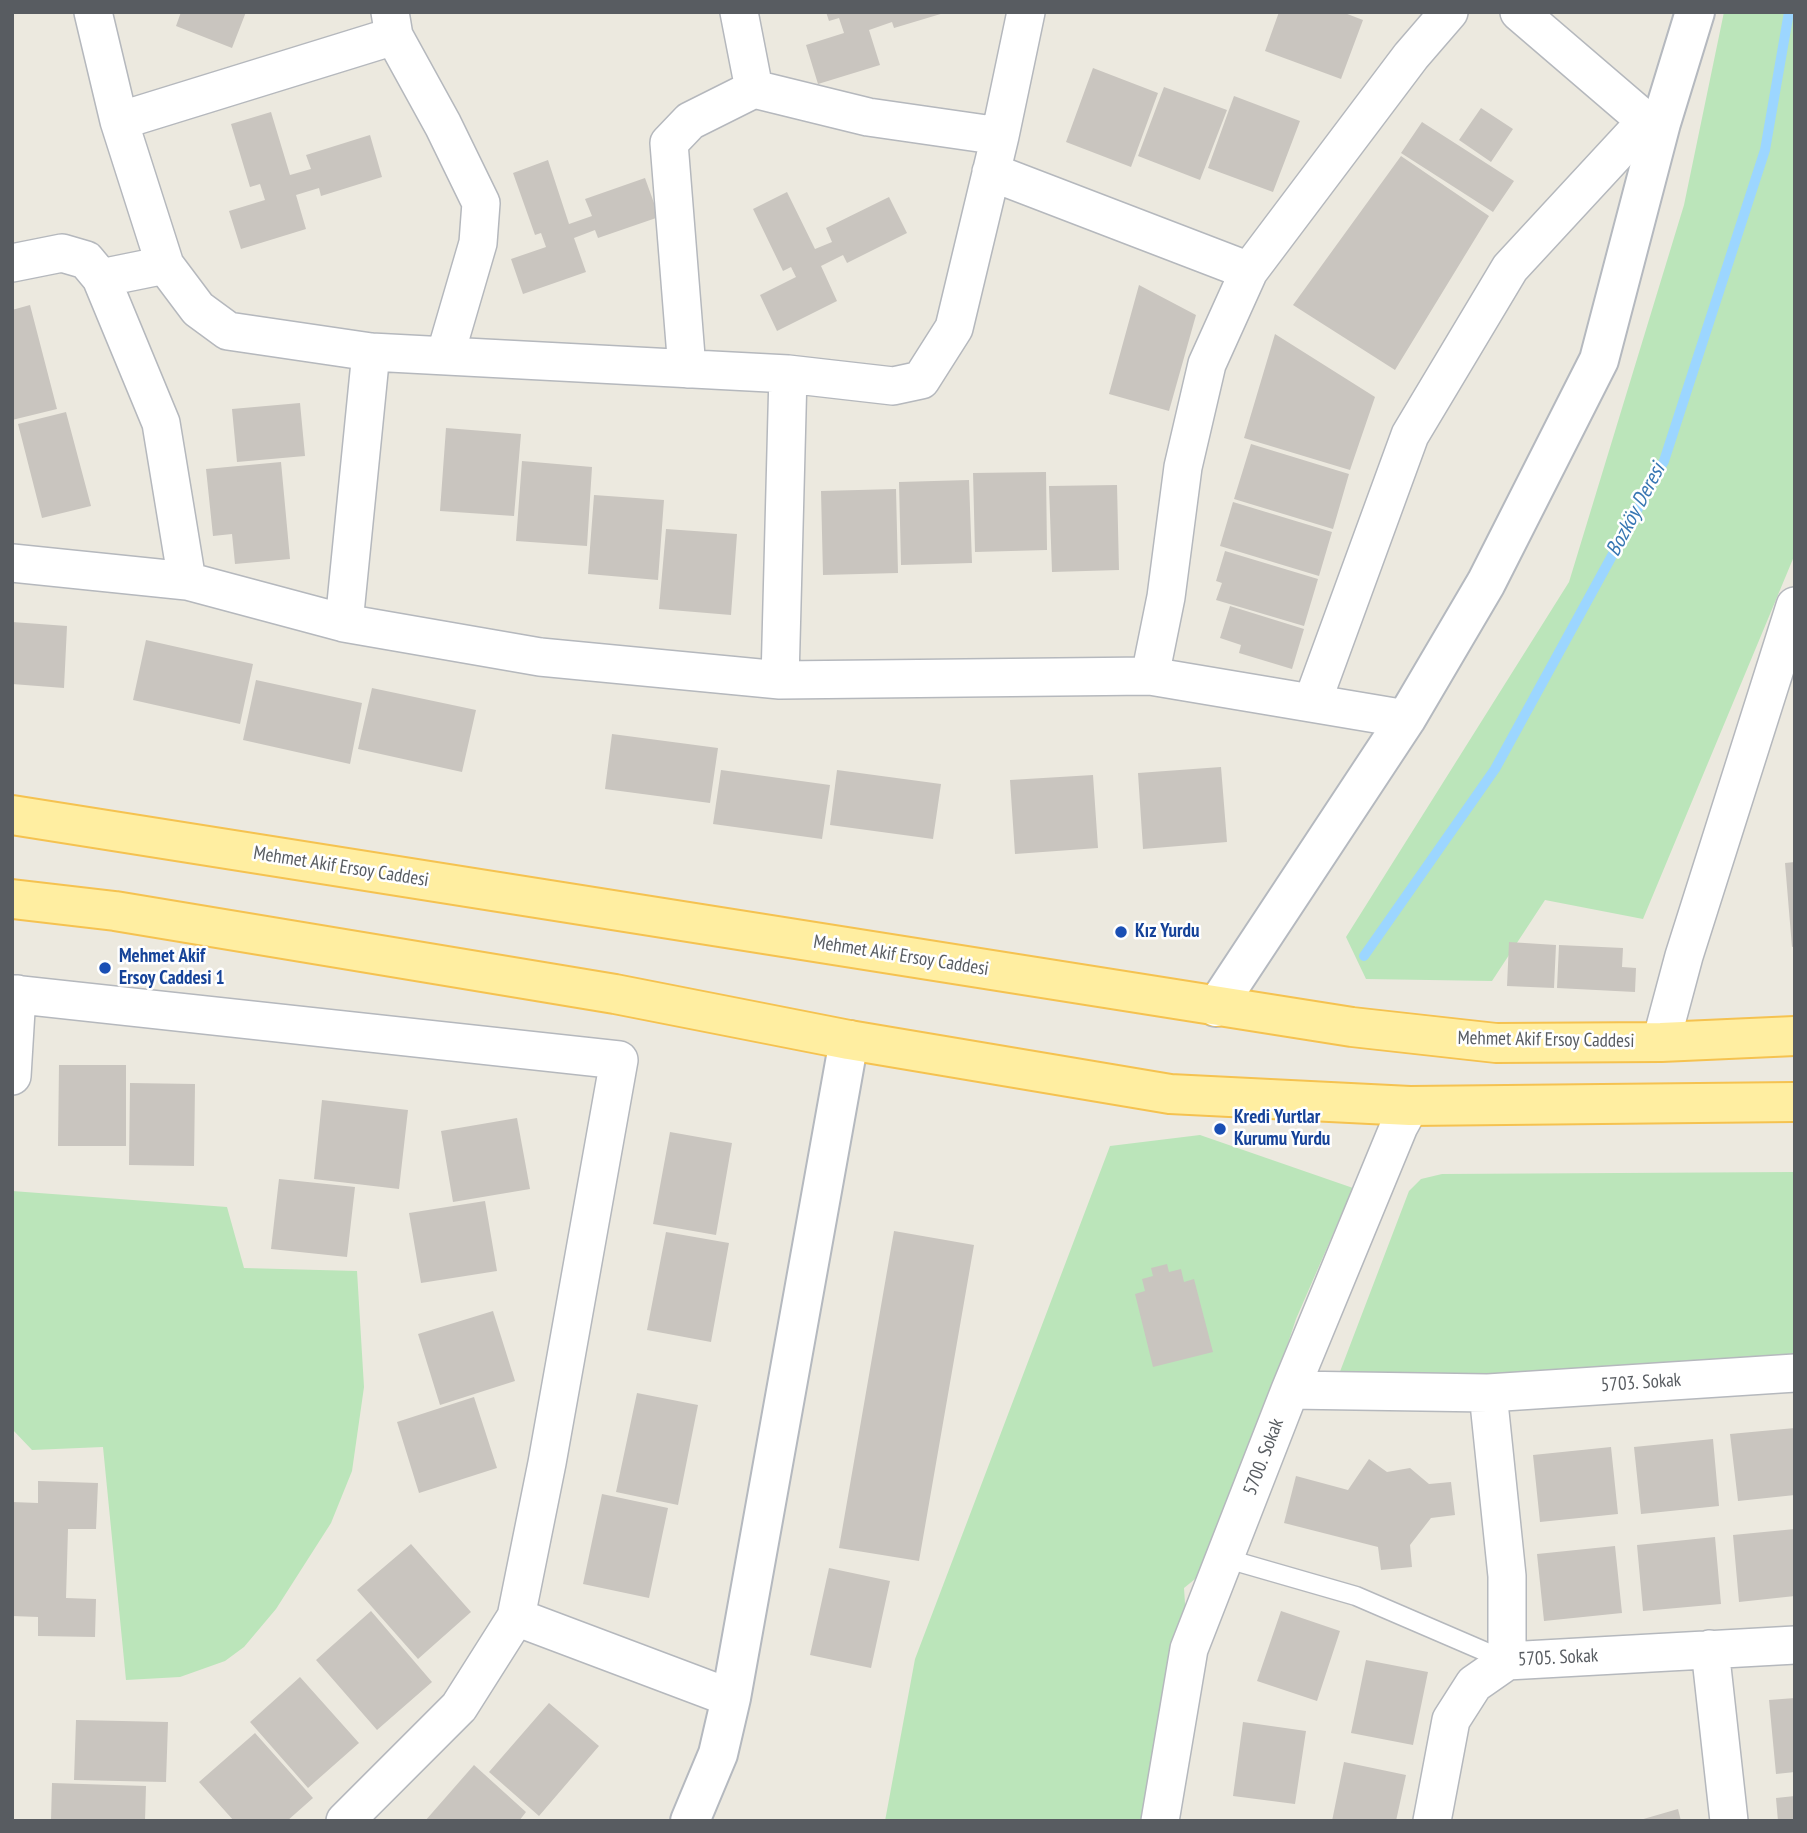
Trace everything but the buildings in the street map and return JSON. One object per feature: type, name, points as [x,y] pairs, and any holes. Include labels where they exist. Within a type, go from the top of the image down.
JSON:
[{"type":"main road","name":"Mehmet Akif Ersoy Caddesi","points":[[12,815],[1352,1027],[1496,1043],[1661,1042],[1795,1036]]},
{"type":"main road","points":[[12,899],[115,911],[615,993],[849,1040],[1170,1094],[1410,1107],[1795,1102]]},
{"type":"street","points":[[93,12],[119,121],[165,265],[198,309],[228,331],[371,352],[788,374],[893,386],[921,380],[954,328],[992,172],[1026,12]]},
{"type":"street","points":[[739,12],[754,89]]},
{"type":"street","points":[[1150,676],[1166,597],[1184,467],[1207,364],[1249,271],[1411,56],[1449,12]]},
{"type":"street","points":[[1519,12],[1654,122]]},
{"type":"street","points":[[1216,1007],[1406,719],[1486,583],[1599,360],[1654,122],[1695,12]]},
{"type":"street","points":[[119,121],[392,24],[481,203],[478,243],[445,356]]},
{"type":"street","points":[[687,369],[669,143],[690,121],[754,89],[869,117],[1000,136]]},
{"type":"street","points":[[1312,703],[1410,435],[1510,268],[1654,122]]},
{"type":"street","points":[[992,172],[1249,271]]},
{"type":"street","points":[[12,263],[62,253],[86,260],[101,278],[161,423],[187,581]]},
{"type":"street","points":[[101,278],[165,265]]},
{"type":"street","points":[[344,622],[371,352]]},
{"type":"street","points":[[780,680],[788,374]]},
{"type":"street","points":[[12,563],[187,581],[344,622],[540,657],[780,680],[1150,676],[1406,719]]},
{"type":"street","points":[[1661,1042],[1684,956],[1793,618]]},
{"type":"street","points":[[12,1076],[15,994],[619,1060],[547,1463],[516,1617],[459,1707],[345,1821]]},
{"type":"street","points":[[690,1821],[718,1754],[731,1698],[849,1040]]},
{"type":"street","name":"5700. Sokak","points":[[1160,1821],[1189,1649],[1290,1390],[1399,1126],[1410,1107]]},
{"type":"street","name":"5703. Sokak","points":[[1290,1390],[1488,1393],[1795,1373]]},
{"type":"street","points":[[1488,1393],[1507,1576],[1507,1661]]},
{"type":"street","points":[[516,1617],[731,1698]]},
{"type":"street","name":"5705. Sokak","points":[[1432,1821],[1451,1720],[1474,1684],[1507,1661],[1795,1645]]},
{"type":"street","points":[[1710,1649],[1729,1821]]},
{"type":"lane","points":[[1224,1558],[1356,1596],[1507,1661]]},
{"type":"green space","points":[[1724,12],[1795,12],[1795,554],[1643,919],[1545,900],[1492,981],[1366,979],[1346,937],[1569,582],[1684,205]]},
{"type":"green space","points":[[1200,1135],[1353,1188],[1296,1319],[1211,1566],[1184,1588],[1186,1619],[1159,1821],[885,1821],[915,1659],[1110,1146]]},
{"type":"green space","points":[[1795,1172],[1795,1360],[1336,1382],[1409,1191],[1421,1179],[1442,1174]]},
{"type":"green space","points":[[12,1191],[227,1207],[244,1268],[357,1271],[364,1387],[352,1471],[331,1523],[276,1609],[244,1647],[225,1661],[180,1677],[126,1680],[103,1447],[32,1450],[12,1429]]},
{"type":"waterway","name":"Bozköy Deresi","points":[[1364,956],[1495,769],[1664,461],[1765,150],[1789,12]]},
{"type":"place","name":"Kız Yurdu","points":[[1121,932]]},
{"type":"place","name":"Mehmet Akif Ersoy Caddesi 1","points":[[105,968]]},
{"type":"place","name":"Kredi Yurtlar Kurumu Yurdu","points":[[1220,1129]]}]
